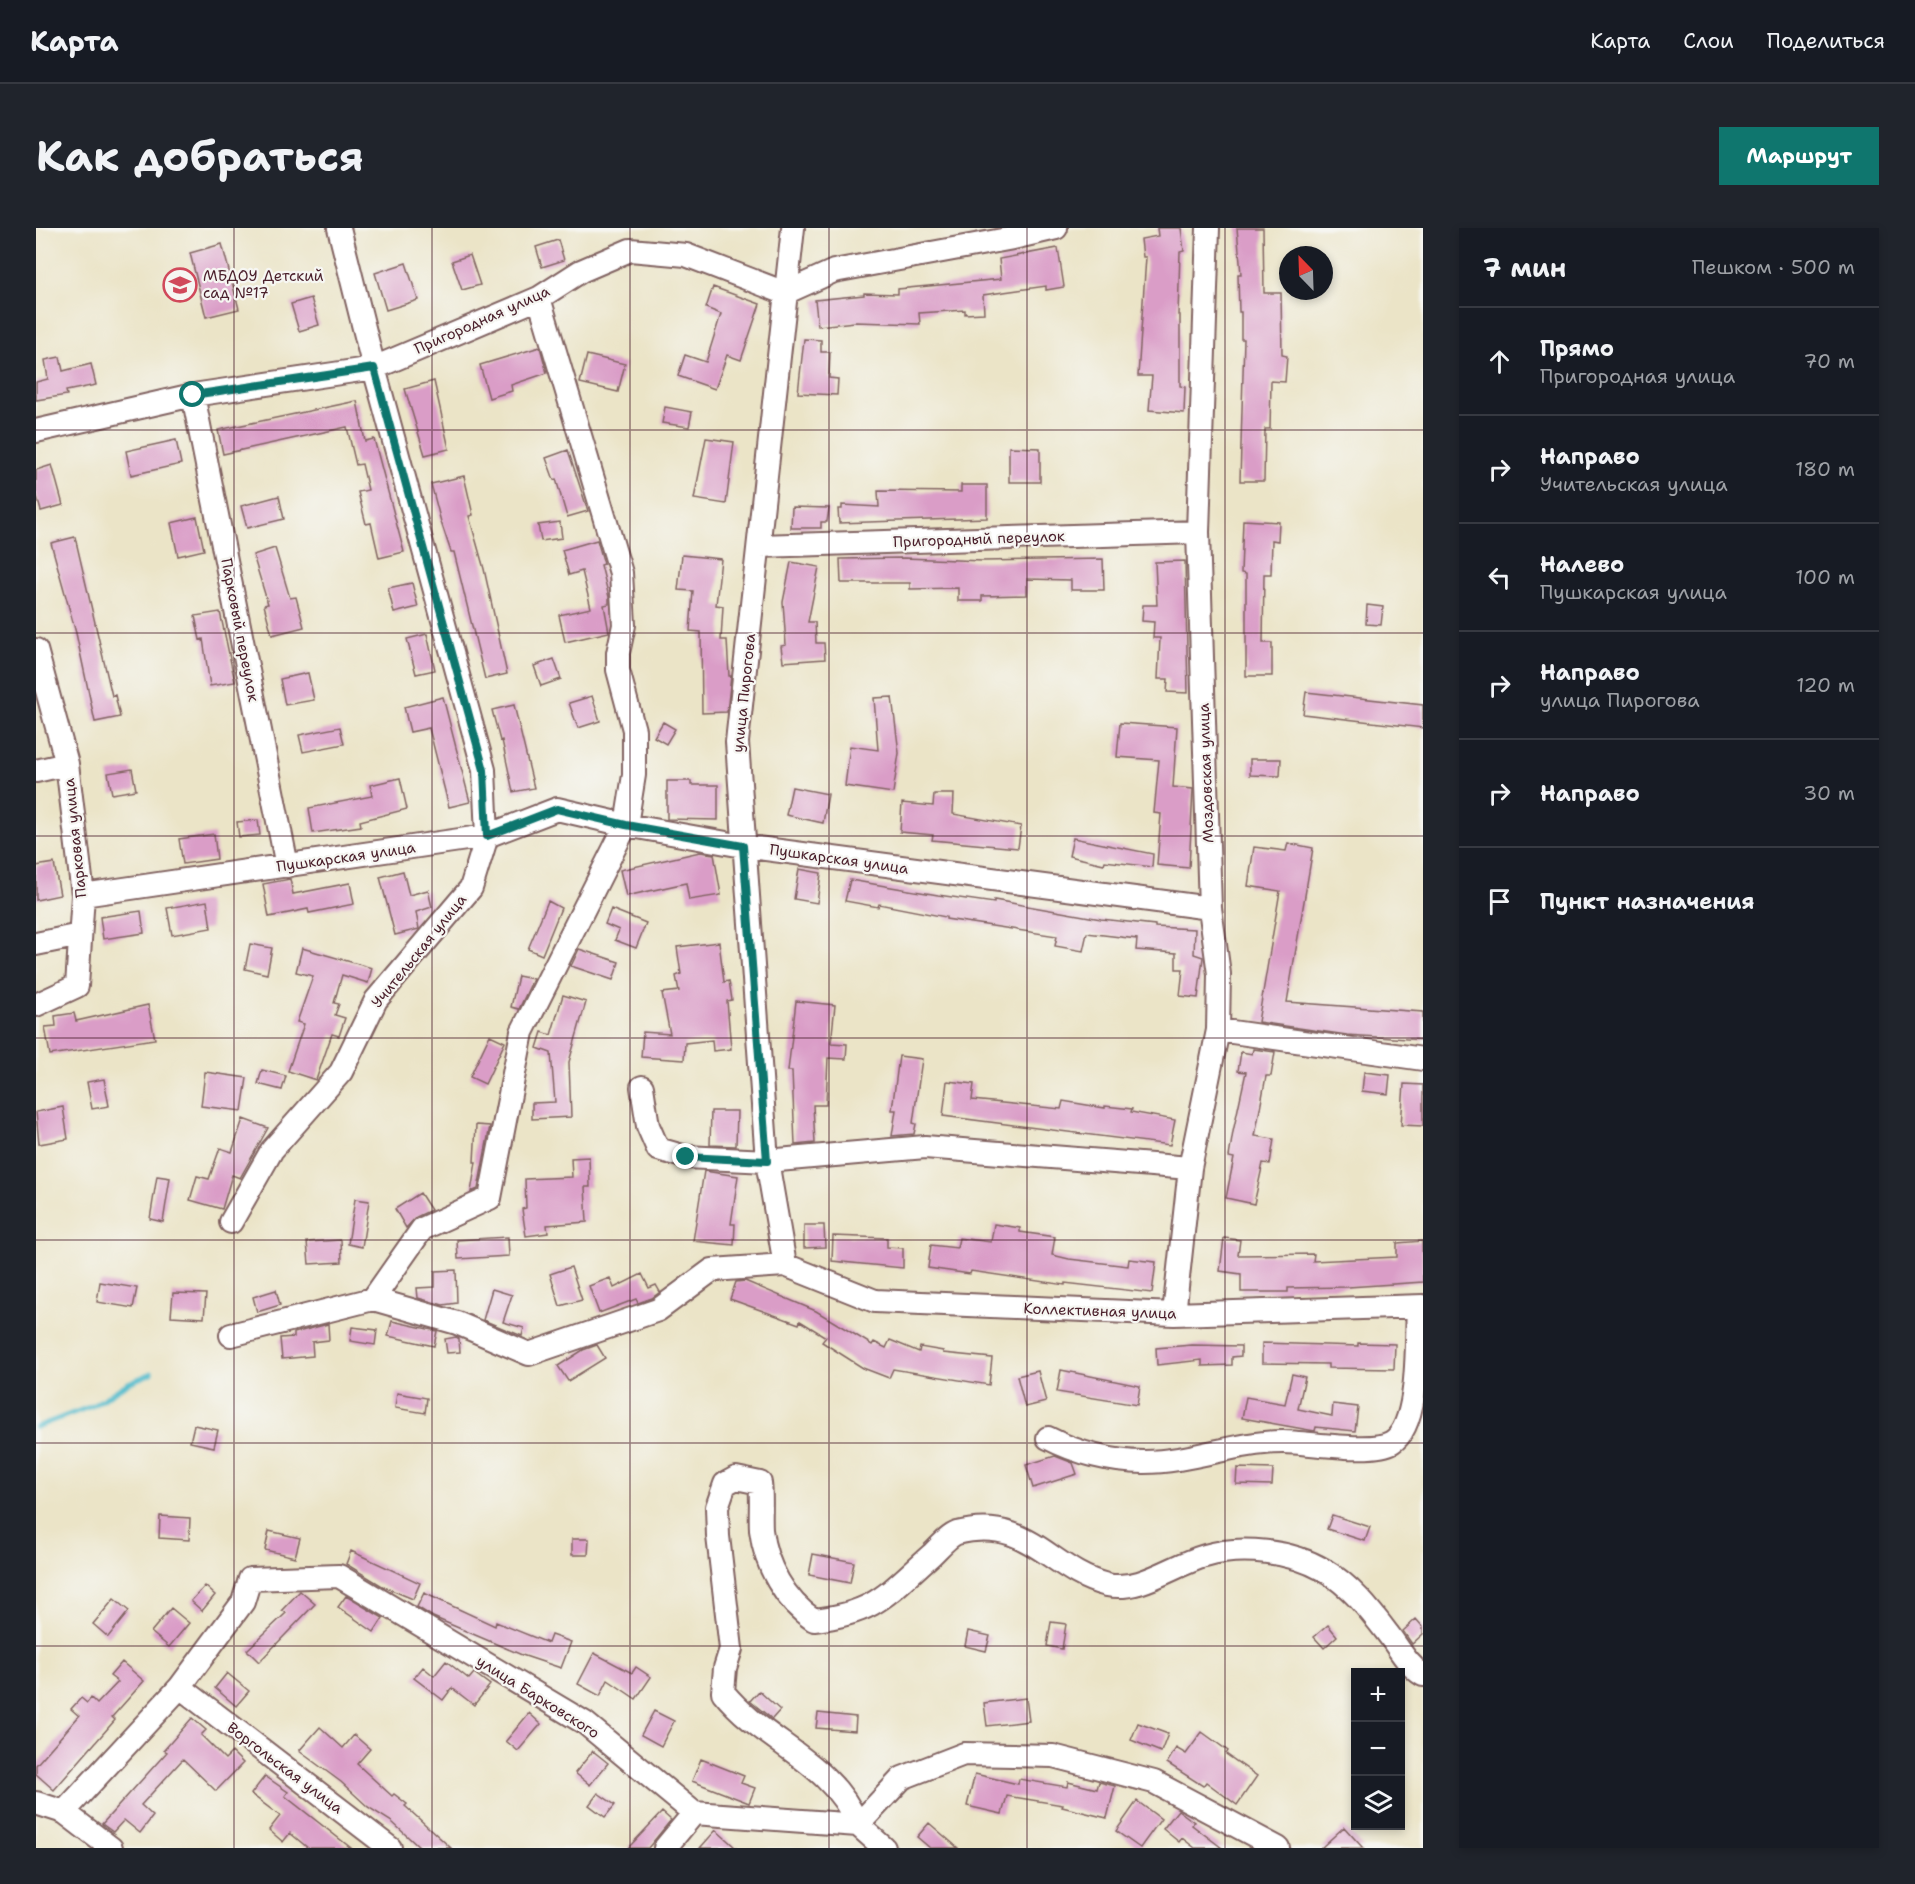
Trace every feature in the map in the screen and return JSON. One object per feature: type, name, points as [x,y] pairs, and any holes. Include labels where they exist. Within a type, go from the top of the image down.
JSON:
[{"type":"street","name":"Учительская улица","points":[[231,1221],[272,1150],[341,1071],[376,1000],[471,888],[487,836],[484,770],[374,368],[339,228]]},
{"type":"street","name":"улица Пирогова","points":[[785,1265],[767,1161],[737,742],[794,228]]},
{"type":"street","points":[[785,293],[834,271],[1056,228]]},
{"type":"street","name":"Моздовская улица","points":[[1174,1314],[1190,1168],[1218,1030],[1219,974],[1210,908],[1198,532],[1208,228]]},
{"type":"street","name":"Пригородная улица","points":[[36,431],[193,395],[374,368],[539,298],[581,271],[630,250],[686,255],[785,293]]},
{"type":"street","points":[[373,1299],[422,1228],[490,1198],[522,1032],[626,825],[634,775],[634,730],[618,670],[618,653],[624,626],[621,573],[539,298]]},
{"type":"street","name":"Парковый переулок","points":[[193,395],[287,866]]},
{"type":"street","name":"Пригородный переулок","points":[[760,546],[1198,532]]},
{"type":"street","name":"Парковая улица","points":[[36,650],[67,764],[83,895],[77,986],[36,1005]]},
{"type":"street","points":[[36,771],[67,764]]},
{"type":"street","name":"Пушкарская улица","points":[[83,895],[487,836],[557,809],[626,825],[743,846],[1210,908]]},
{"type":"street","points":[[36,944],[80,936]]},
{"type":"street","points":[[1218,1030],[1423,1059]]},
{"type":"street","points":[[642,1087],[648,1126],[657,1149],[686,1157],[767,1161],[925,1148],[1190,1168]]},
{"type":"street","points":[[231,1335],[373,1299],[457,1323],[529,1354],[658,1310],[712,1270],[785,1265]]},
{"type":"street","name":"Коллективная улица","points":[[785,1265],[875,1301],[1174,1314],[1420,1307]]},
{"type":"street","points":[[1048,1438],[1070,1450],[1145,1462],[1254,1443],[1285,1442],[1359,1447],[1392,1442],[1405,1425],[1413,1396],[1420,1307]]},
{"type":"street","points":[[884,1848],[858,1825],[850,1805],[820,1770],[757,1726],[723,1692],[725,1668],[731,1649],[720,1568],[717,1506],[724,1484],[736,1478],[760,1483],[763,1503],[761,1529],[775,1572],[787,1597],[798,1610],[814,1620],[858,1612],[886,1596],[955,1534],[985,1530],[1022,1536],[1076,1572],[1097,1582],[1122,1588],[1205,1556],[1258,1551],[1280,1555],[1322,1569],[1341,1581],[1389,1635],[1402,1654],[1423,1675]]},
{"type":"street","name":"улица Барковского","points":[[180,1687],[243,1602],[250,1579],[339,1576],[585,1723],[694,1813]]},
{"type":"street","points":[[64,1812],[180,1687]]},
{"type":"street","name":"Воргольская улица","points":[[180,1687],[390,1848]]},
{"type":"street","points":[[858,1825],[902,1778],[964,1754],[1053,1756],[1154,1782],[1275,1847]]},
{"type":"street","points":[[36,1803],[64,1812],[111,1848]]},
{"type":"street","points":[[665,1848],[694,1813],[858,1825]]},
{"type":"building","points":[[1157,228],[1181,228],[1184,251],[1180,252],[1178,315],[1180,315],[1180,386],[1185,387],[1184,413],[1149,410],[1152,376],[1138,376],[1146,257],[1143,257],[1141,239],[1158,236]]},
{"type":"building","points":[[1237,228],[1263,228],[1264,293],[1279,293],[1282,355],[1287,356],[1285,382],[1271,381],[1270,429],[1265,429],[1264,481],[1240,481],[1244,339],[1241,339],[1241,312],[1239,312],[1238,274],[1241,274]]},
{"type":"building","points":[[558,240],[564,260],[542,267],[536,247]]},
{"type":"building","points":[[222,244],[239,309],[206,317],[190,253]]},
{"type":"building","points":[[1058,248],[1064,287],[1046,290],[1046,286],[983,295],[984,313],[965,314],[965,310],[919,313],[920,324],[855,322],[818,326],[815,300],[864,295],[864,293],[898,294],[898,289],[1001,279],[999,259]]},
{"type":"building","points":[[470,255],[480,285],[462,290],[452,261]]},
{"type":"building","points":[[406,263],[418,300],[386,310],[375,273]]},
{"type":"building","points":[[713,287],[760,304],[741,360],[727,355],[715,389],[678,376],[685,355],[706,362],[721,314],[706,308]]},
{"type":"building","points":[[311,298],[319,325],[299,331],[291,304]]},
{"type":"building","points":[[804,339],[821,340],[821,352],[830,352],[829,378],[838,379],[837,395],[798,393]]},
{"type":"building","points":[[540,347],[547,373],[511,385],[512,391],[489,398],[480,365]]},
{"type":"building","points":[[587,355],[625,364],[618,392],[580,383]]},
{"type":"building","points":[[60,357],[63,371],[91,364],[96,385],[66,391],[67,395],[36,400],[36,382],[48,379],[45,360]]},
{"type":"building","points":[[434,381],[449,449],[425,455],[405,389]]},
{"type":"building","points":[[357,401],[365,441],[374,439],[404,552],[379,558],[371,523],[366,524],[358,492],[368,490],[362,464],[356,465],[347,427],[223,454],[218,430]]},
{"type":"building","points":[[665,407],[692,412],[689,427],[662,423]]},
{"type":"building","points":[[706,438],[734,442],[726,504],[694,499]]},
{"type":"building","points":[[176,440],[181,464],[131,475],[126,451]]},
{"type":"building","points":[[1009,447],[1040,448],[1040,482],[1009,482]]},
{"type":"building","points":[[568,450],[588,511],[567,517],[556,479],[554,480],[546,458]]},
{"type":"building","points":[[52,465],[63,505],[41,511],[36,493],[36,470]]},
{"type":"building","points":[[464,476],[473,515],[469,516],[484,569],[507,674],[485,679],[454,552],[451,552],[431,484]]},
{"type":"building","points":[[961,485],[987,485],[987,518],[839,523],[838,509],[842,509],[842,505],[879,507],[878,491],[961,492]]},
{"type":"building","points":[[279,496],[284,519],[247,528],[241,506]]},
{"type":"building","points":[[792,507],[829,508],[827,522],[821,522],[821,528],[791,528]]},
{"type":"building","points":[[197,517],[204,550],[178,556],[171,523]]},
{"type":"building","points":[[1243,520],[1279,522],[1278,541],[1272,540],[1271,574],[1264,574],[1263,643],[1272,643],[1272,676],[1246,676],[1246,574],[1241,573]]},
{"type":"building","points":[[560,522],[562,538],[541,541],[538,525]]},
{"type":"building","points":[[75,537],[112,696],[115,695],[120,717],[95,722],[76,633],[51,543]]},
{"type":"building","points":[[597,540],[604,564],[601,565],[609,597],[609,604],[604,605],[609,632],[565,642],[559,615],[591,608],[582,571],[569,575],[562,550]]},
{"type":"building","points":[[275,548],[290,598],[296,597],[304,627],[272,635],[264,605],[268,604],[253,555]]},
{"type":"building","points":[[682,555],[721,559],[716,605],[723,606],[721,640],[727,640],[729,676],[731,676],[727,712],[702,713],[701,632],[690,631],[693,591],[678,590]]},
{"type":"building","points":[[904,558],[983,561],[1103,559],[1104,590],[1071,590],[1071,580],[1027,579],[1027,595],[982,596],[982,601],[958,601],[958,588],[910,589],[910,583],[841,583],[840,559]]},
{"type":"building","points":[[1185,561],[1188,693],[1167,692],[1168,679],[1158,679],[1160,638],[1153,638],[1154,622],[1142,621],[1143,605],[1157,605],[1155,562]]},
{"type":"building","points":[[791,562],[819,567],[808,622],[815,622],[816,643],[824,643],[825,659],[783,662],[781,646],[786,645],[783,602]]},
{"type":"building","points":[[412,583],[418,607],[394,613],[388,588]]},
{"type":"building","points":[[1367,605],[1383,607],[1381,625],[1366,624]]},
{"type":"building","points":[[220,612],[235,682],[210,686],[203,639],[200,640],[195,616]]},
{"type":"building","points":[[427,634],[435,670],[416,674],[407,639]]},
{"type":"building","points":[[554,659],[561,679],[541,686],[534,666]]},
{"type":"building","points":[[308,673],[314,700],[285,705],[280,679]]},
{"type":"building","points":[[1306,692],[1423,705],[1423,728],[1303,714]]},
{"type":"building","points":[[592,696],[600,721],[578,728],[569,703]]},
{"type":"building","points":[[443,697],[470,802],[449,807],[429,728],[410,732],[404,707]]},
{"type":"building","points":[[892,697],[899,753],[893,793],[845,786],[850,746],[878,750],[874,698]]},
{"type":"building","points":[[514,705],[534,788],[513,792],[502,740],[500,741],[492,710]]},
{"type":"building","points":[[663,722],[675,729],[666,744],[654,737]]},
{"type":"building","points":[[1120,723],[1177,727],[1173,787],[1193,789],[1189,868],[1157,865],[1161,814],[1154,813],[1159,760],[1117,757]]},
{"type":"building","points":[[340,727],[344,744],[303,752],[299,735]]},
{"type":"building","points":[[1250,759],[1281,759],[1280,776],[1250,775]]},
{"type":"building","points":[[132,769],[136,790],[112,794],[108,773]]},
{"type":"building","points":[[400,778],[407,809],[360,821],[361,826],[313,833],[309,808],[372,796],[370,785]]},
{"type":"building","points":[[667,781],[691,781],[691,785],[718,785],[718,820],[667,819]]},
{"type":"building","points":[[792,787],[828,794],[823,823],[786,815]]},
{"type":"building","points":[[934,794],[954,794],[953,814],[1021,826],[1018,848],[932,840],[933,835],[900,832],[902,803],[933,806]]},
{"type":"building","points":[[258,820],[260,835],[239,837],[237,822]]},
{"type":"building","points":[[214,834],[217,859],[183,864],[179,839]]},
{"type":"building","points":[[1073,838],[1153,854],[1152,867],[1105,861],[1104,864],[1069,856]]},
{"type":"building","points":[[1288,843],[1313,848],[1287,1002],[1423,1012],[1423,1040],[1347,1035],[1258,1022],[1280,891],[1248,886],[1254,847],[1286,851]]},
{"type":"building","points":[[700,852],[714,854],[721,895],[689,900],[686,883],[626,896],[620,870]]},
{"type":"building","points":[[54,863],[60,895],[36,900],[36,866]]},
{"type":"building","points":[[799,869],[821,873],[817,903],[794,899]]},
{"type":"building","points":[[403,871],[409,895],[428,890],[432,907],[416,912],[419,929],[395,935],[380,877]]},
{"type":"building","points":[[290,879],[293,894],[350,883],[354,904],[309,913],[308,909],[269,917],[263,884]]},
{"type":"building","points":[[850,880],[994,903],[994,900],[1101,919],[1155,925],[1155,927],[1195,929],[1194,954],[1203,957],[1198,998],[1180,996],[1183,969],[1176,969],[1176,953],[1136,950],[1137,939],[1087,933],[1083,951],[1055,946],[1057,936],[946,919],[946,917],[879,904],[878,907],[845,901]]},
{"type":"building","points":[[207,901],[211,928],[172,935],[167,908]]},
{"type":"building","points":[[548,901],[561,908],[542,955],[528,949]]},
{"type":"building","points":[[611,909],[646,923],[636,948],[615,940],[619,930],[605,924]]},
{"type":"building","points":[[141,911],[144,933],[103,939],[100,917]]},
{"type":"building","points":[[719,942],[724,982],[729,981],[732,1000],[727,1001],[731,1049],[713,1051],[712,1040],[685,1043],[684,1060],[641,1057],[643,1032],[670,1034],[662,993],[679,991],[676,976],[681,974],[677,947]]},
{"type":"building","points":[[250,944],[272,948],[267,974],[245,969]]},
{"type":"building","points":[[302,948],[372,968],[368,983],[342,975],[334,1003],[339,1004],[335,1015],[345,1018],[339,1036],[332,1034],[316,1080],[288,1071],[304,1024],[297,1022],[313,976],[296,972]]},
{"type":"building","points":[[579,949],[619,962],[613,980],[571,966]]},
{"type":"building","points":[[518,976],[533,979],[519,1009],[511,1007]]},
{"type":"building","points":[[563,995],[586,1002],[569,1062],[571,1117],[532,1119],[532,1103],[555,1102],[551,1053],[537,1048],[542,1032],[551,1035]]},
{"type":"building","points":[[796,1001],[835,1005],[831,1043],[847,1044],[846,1059],[828,1058],[826,1105],[813,1105],[815,1143],[795,1145],[792,1071],[788,1071]]},
{"type":"building","points":[[148,1005],[155,1039],[50,1055],[45,1027],[56,1026],[55,1016],[74,1013],[76,1021]]},
{"type":"building","points":[[490,1035],[505,1042],[485,1084],[470,1077]]},
{"type":"building","points":[[1253,1049],[1275,1052],[1271,1076],[1266,1076],[1255,1136],[1274,1139],[1270,1164],[1263,1163],[1254,1204],[1226,1198],[1234,1158],[1229,1157],[1246,1072],[1238,1071],[1241,1052],[1252,1054]]},
{"type":"building","points":[[899,1056],[922,1059],[913,1123],[916,1124],[914,1134],[892,1136],[896,1110],[892,1110]]},
{"type":"building","points":[[262,1070],[286,1076],[282,1090],[258,1084]]},
{"type":"building","points":[[205,1072],[247,1078],[242,1111],[201,1106]]},
{"type":"building","points":[[1364,1072],[1390,1075],[1388,1094],[1362,1091]]},
{"type":"building","points":[[104,1079],[109,1106],[92,1109],[87,1082]]},
{"type":"building","points":[[947,1081],[974,1084],[972,1100],[1061,1109],[1063,1101],[1105,1108],[1105,1106],[1132,1109],[1131,1112],[1175,1120],[1170,1145],[943,1116]]},
{"type":"building","points":[[1404,1084],[1423,1085],[1423,1126],[1401,1125]]},
{"type":"building","points":[[63,1107],[68,1139],[39,1144],[36,1112]]},
{"type":"building","points":[[711,1111],[737,1111],[736,1146],[710,1145]]},
{"type":"building","points":[[243,1119],[268,1128],[240,1178],[232,1175],[222,1209],[190,1200],[197,1176],[209,1179],[220,1148],[232,1152]]},
{"type":"building","points":[[476,1125],[490,1126],[478,1189],[471,1192],[476,1162],[474,1162]]},
{"type":"building","points":[[589,1157],[590,1187],[585,1187],[587,1222],[547,1225],[548,1233],[526,1236],[522,1209],[526,1208],[525,1179],[572,1177],[571,1158]]},
{"type":"building","points":[[704,1171],[738,1176],[731,1224],[735,1224],[734,1245],[693,1241]]},
{"type":"building","points":[[157,1176],[170,1178],[163,1222],[150,1219]]},
{"type":"building","points":[[420,1193],[431,1210],[416,1217],[406,1228],[395,1209]]},
{"type":"building","points":[[355,1199],[369,1201],[362,1247],[348,1244]]},
{"type":"building","points":[[994,1224],[1020,1228],[1020,1232],[1055,1237],[1052,1255],[1069,1259],[1128,1266],[1129,1259],[1156,1262],[1152,1293],[928,1268],[931,1245],[957,1248],[959,1238],[991,1242]]},
{"type":"building","points":[[804,1225],[824,1225],[825,1247],[804,1248]]},
{"type":"building","points":[[833,1236],[887,1238],[887,1247],[903,1248],[903,1268],[832,1261]]},
{"type":"building","points":[[508,1237],[509,1256],[458,1259],[457,1240]]},
{"type":"building","points":[[1224,1238],[1240,1240],[1238,1255],[1314,1254],[1313,1261],[1397,1257],[1397,1243],[1422,1241],[1423,1282],[1288,1288],[1288,1292],[1241,1292],[1241,1274],[1220,1271]]},
{"type":"building","points":[[341,1240],[342,1262],[309,1264],[307,1242]]},
{"type":"building","points":[[571,1267],[582,1300],[560,1306],[550,1274]]},
{"type":"building","points":[[456,1270],[457,1303],[443,1305],[418,1298],[417,1288],[435,1287],[435,1271]]},
{"type":"building","points":[[642,1274],[649,1288],[656,1285],[660,1292],[638,1303],[636,1299],[599,1313],[589,1286],[610,1278],[614,1288]]},
{"type":"building","points":[[745,1281],[816,1311],[872,1345],[874,1342],[886,1348],[890,1340],[919,1352],[920,1347],[943,1351],[943,1353],[992,1358],[989,1385],[893,1369],[889,1378],[863,1368],[822,1342],[826,1337],[800,1321],[799,1324],[730,1299],[736,1282]]},
{"type":"building","points":[[100,1282],[137,1288],[133,1308],[97,1302]]},
{"type":"building","points":[[492,1289],[512,1295],[503,1322],[524,1328],[522,1336],[483,1320]]},
{"type":"building","points":[[276,1290],[280,1305],[257,1312],[253,1297]]},
{"type":"building","points":[[173,1293],[206,1294],[204,1318],[171,1316]]},
{"type":"building","points":[[392,1321],[437,1331],[434,1346],[388,1336]]},
{"type":"building","points":[[328,1324],[329,1340],[312,1342],[313,1356],[282,1359],[280,1338],[294,1337],[294,1333]]},
{"type":"building","points":[[352,1327],[377,1330],[375,1345],[350,1341]]},
{"type":"building","points":[[456,1337],[459,1339],[460,1352],[447,1353],[445,1339]]},
{"type":"building","points":[[1262,1343],[1358,1346],[1358,1343],[1395,1344],[1394,1369],[1328,1368],[1328,1364],[1262,1363]]},
{"type":"building","points":[[597,1345],[605,1358],[568,1381],[558,1366],[583,1350]]},
{"type":"building","points":[[1192,1345],[1241,1346],[1241,1356],[1232,1357],[1232,1365],[1202,1366],[1202,1360],[1157,1365],[1156,1348]]},
{"type":"building","points":[[1061,1370],[1140,1386],[1137,1405],[1057,1392]]},
{"type":"building","points":[[1038,1371],[1046,1402],[1025,1407],[1017,1376]]},
{"type":"building","points":[[1292,1374],[1305,1377],[1298,1409],[1332,1416],[1333,1404],[1358,1407],[1355,1431],[1316,1427],[1315,1431],[1242,1418],[1246,1397],[1285,1404]]},
{"type":"building","points":[[397,1393],[427,1398],[425,1413],[395,1408]]},
{"type":"building","points":[[194,1425],[218,1430],[214,1447],[190,1442]]},
{"type":"building","points":[[1055,1456],[1073,1463],[1077,1474],[1033,1488],[1026,1465]]},
{"type":"building","points":[[1237,1468],[1273,1469],[1272,1485],[1236,1484]]},
{"type":"building","points":[[1332,1515],[1370,1527],[1365,1541],[1327,1529]]},
{"type":"building","points":[[160,1516],[190,1518],[189,1540],[159,1538]]},
{"type":"building","points":[[269,1531],[300,1538],[295,1557],[265,1550]]},
{"type":"building","points":[[572,1539],[589,1539],[588,1555],[572,1555]]},
{"type":"building","points":[[351,1551],[420,1583],[413,1599],[384,1587],[346,1564]]},
{"type":"building","points":[[813,1554],[854,1562],[850,1583],[809,1575]]},
{"type":"building","points":[[205,1586],[215,1595],[202,1611],[191,1601]]},
{"type":"building","points":[[300,1591],[315,1604],[259,1662],[247,1650],[286,1613],[282,1610]]},
{"type":"building","points":[[424,1593],[495,1626],[496,1622],[548,1643],[551,1635],[571,1642],[561,1668],[522,1655],[433,1617],[417,1607]]},
{"type":"building","points":[[346,1596],[383,1618],[374,1632],[338,1607]]},
{"type":"building","points":[[114,1599],[129,1611],[108,1637],[93,1624]]},
{"type":"building","points":[[171,1608],[189,1623],[169,1647],[151,1632]]},
{"type":"building","points":[[1416,1619],[1423,1627],[1423,1634],[1412,1644],[1403,1631]]},
{"type":"building","points":[[1051,1622],[1066,1624],[1062,1649],[1047,1646]]},
{"type":"building","points":[[1328,1625],[1337,1636],[1324,1648],[1314,1637]]},
{"type":"building","points":[[968,1631],[990,1636],[986,1651],[965,1646]]},
{"type":"building","points":[[594,1653],[632,1673],[636,1667],[651,1677],[636,1699],[608,1680],[600,1696],[578,1684]]},
{"type":"building","points":[[446,1661],[469,1679],[474,1673],[490,1685],[474,1705],[452,1688],[443,1700],[414,1678],[423,1667],[434,1676]]},
{"type":"building","points":[[122,1662],[144,1681],[112,1717],[115,1720],[54,1790],[36,1774],[36,1765],[79,1716],[71,1709],[81,1698],[87,1703],[91,1698],[97,1704],[118,1682],[110,1676]]},
{"type":"building","points":[[227,1673],[249,1691],[236,1706],[215,1688]]},
{"type":"building","points":[[759,1691],[780,1710],[772,1719],[750,1701]]},
{"type":"building","points":[[1026,1698],[1029,1721],[987,1726],[984,1703]]},
{"type":"building","points":[[654,1711],[674,1721],[661,1746],[641,1735]]},
{"type":"building","points":[[529,1713],[541,1724],[518,1751],[506,1741]]},
{"type":"building","points":[[818,1713],[856,1717],[855,1731],[816,1728]]},
{"type":"building","points":[[192,1718],[206,1730],[201,1735],[225,1759],[232,1752],[243,1763],[216,1791],[183,1759],[141,1805],[153,1816],[140,1833],[124,1820],[113,1832],[102,1824],[167,1752],[164,1750]]},
{"type":"building","points":[[1138,1723],[1168,1734],[1161,1752],[1131,1740]]},
{"type":"building","points":[[320,1727],[343,1748],[354,1735],[370,1749],[357,1764],[392,1796],[394,1794],[407,1804],[405,1806],[451,1848],[420,1848],[392,1822],[368,1807],[341,1782],[299,1751]]},
{"type":"building","points":[[1202,1732],[1228,1751],[1226,1754],[1257,1776],[1237,1805],[1206,1782],[1203,1786],[1167,1763],[1176,1748],[1186,1754]]},
{"type":"building","points":[[593,1751],[608,1763],[590,1785],[575,1773]]},
{"type":"building","points":[[701,1759],[744,1776],[741,1783],[755,1788],[749,1803],[692,1781]]},
{"type":"building","points":[[975,1774],[1018,1784],[1019,1779],[1067,1787],[1068,1782],[1097,1789],[1099,1782],[1115,1786],[1107,1818],[1062,1807],[1063,1805],[1007,1796],[1002,1814],[967,1806]]},
{"type":"building","points":[[265,1776],[288,1792],[285,1796],[351,1848],[308,1848],[290,1833],[283,1842],[269,1830],[280,1816],[251,1794]]},
{"type":"building","points":[[598,1793],[615,1805],[605,1817],[589,1805]]},
{"type":"building","points":[[1137,1801],[1161,1819],[1140,1848],[1116,1831]]},
{"type":"building","points":[[1178,1810],[1194,1822],[1192,1825],[1222,1848],[1195,1848],[1182,1838],[1179,1842],[1163,1829]]},
{"type":"building","points":[[662,1812],[671,1820],[648,1848],[628,1848]]},
{"type":"building","points":[[929,1823],[958,1848],[930,1848],[917,1837]]},
{"type":"building","points":[[1344,1827],[1363,1848],[1321,1848]]},
{"type":"building","points":[[716,1830],[736,1848],[700,1848]]},
{"type":"waterway","points":[[36,1427],[92,1406],[128,1383],[152,1373]]},
{"type":"place","name":"МБДОУ Детский сад №17","points":[[180,285]]},
{"type":"route","points":[[193,395],[374,368],[484,770],[487,836],[557,809],[626,825],[743,846],[767,1161],[686,1157]]}]
